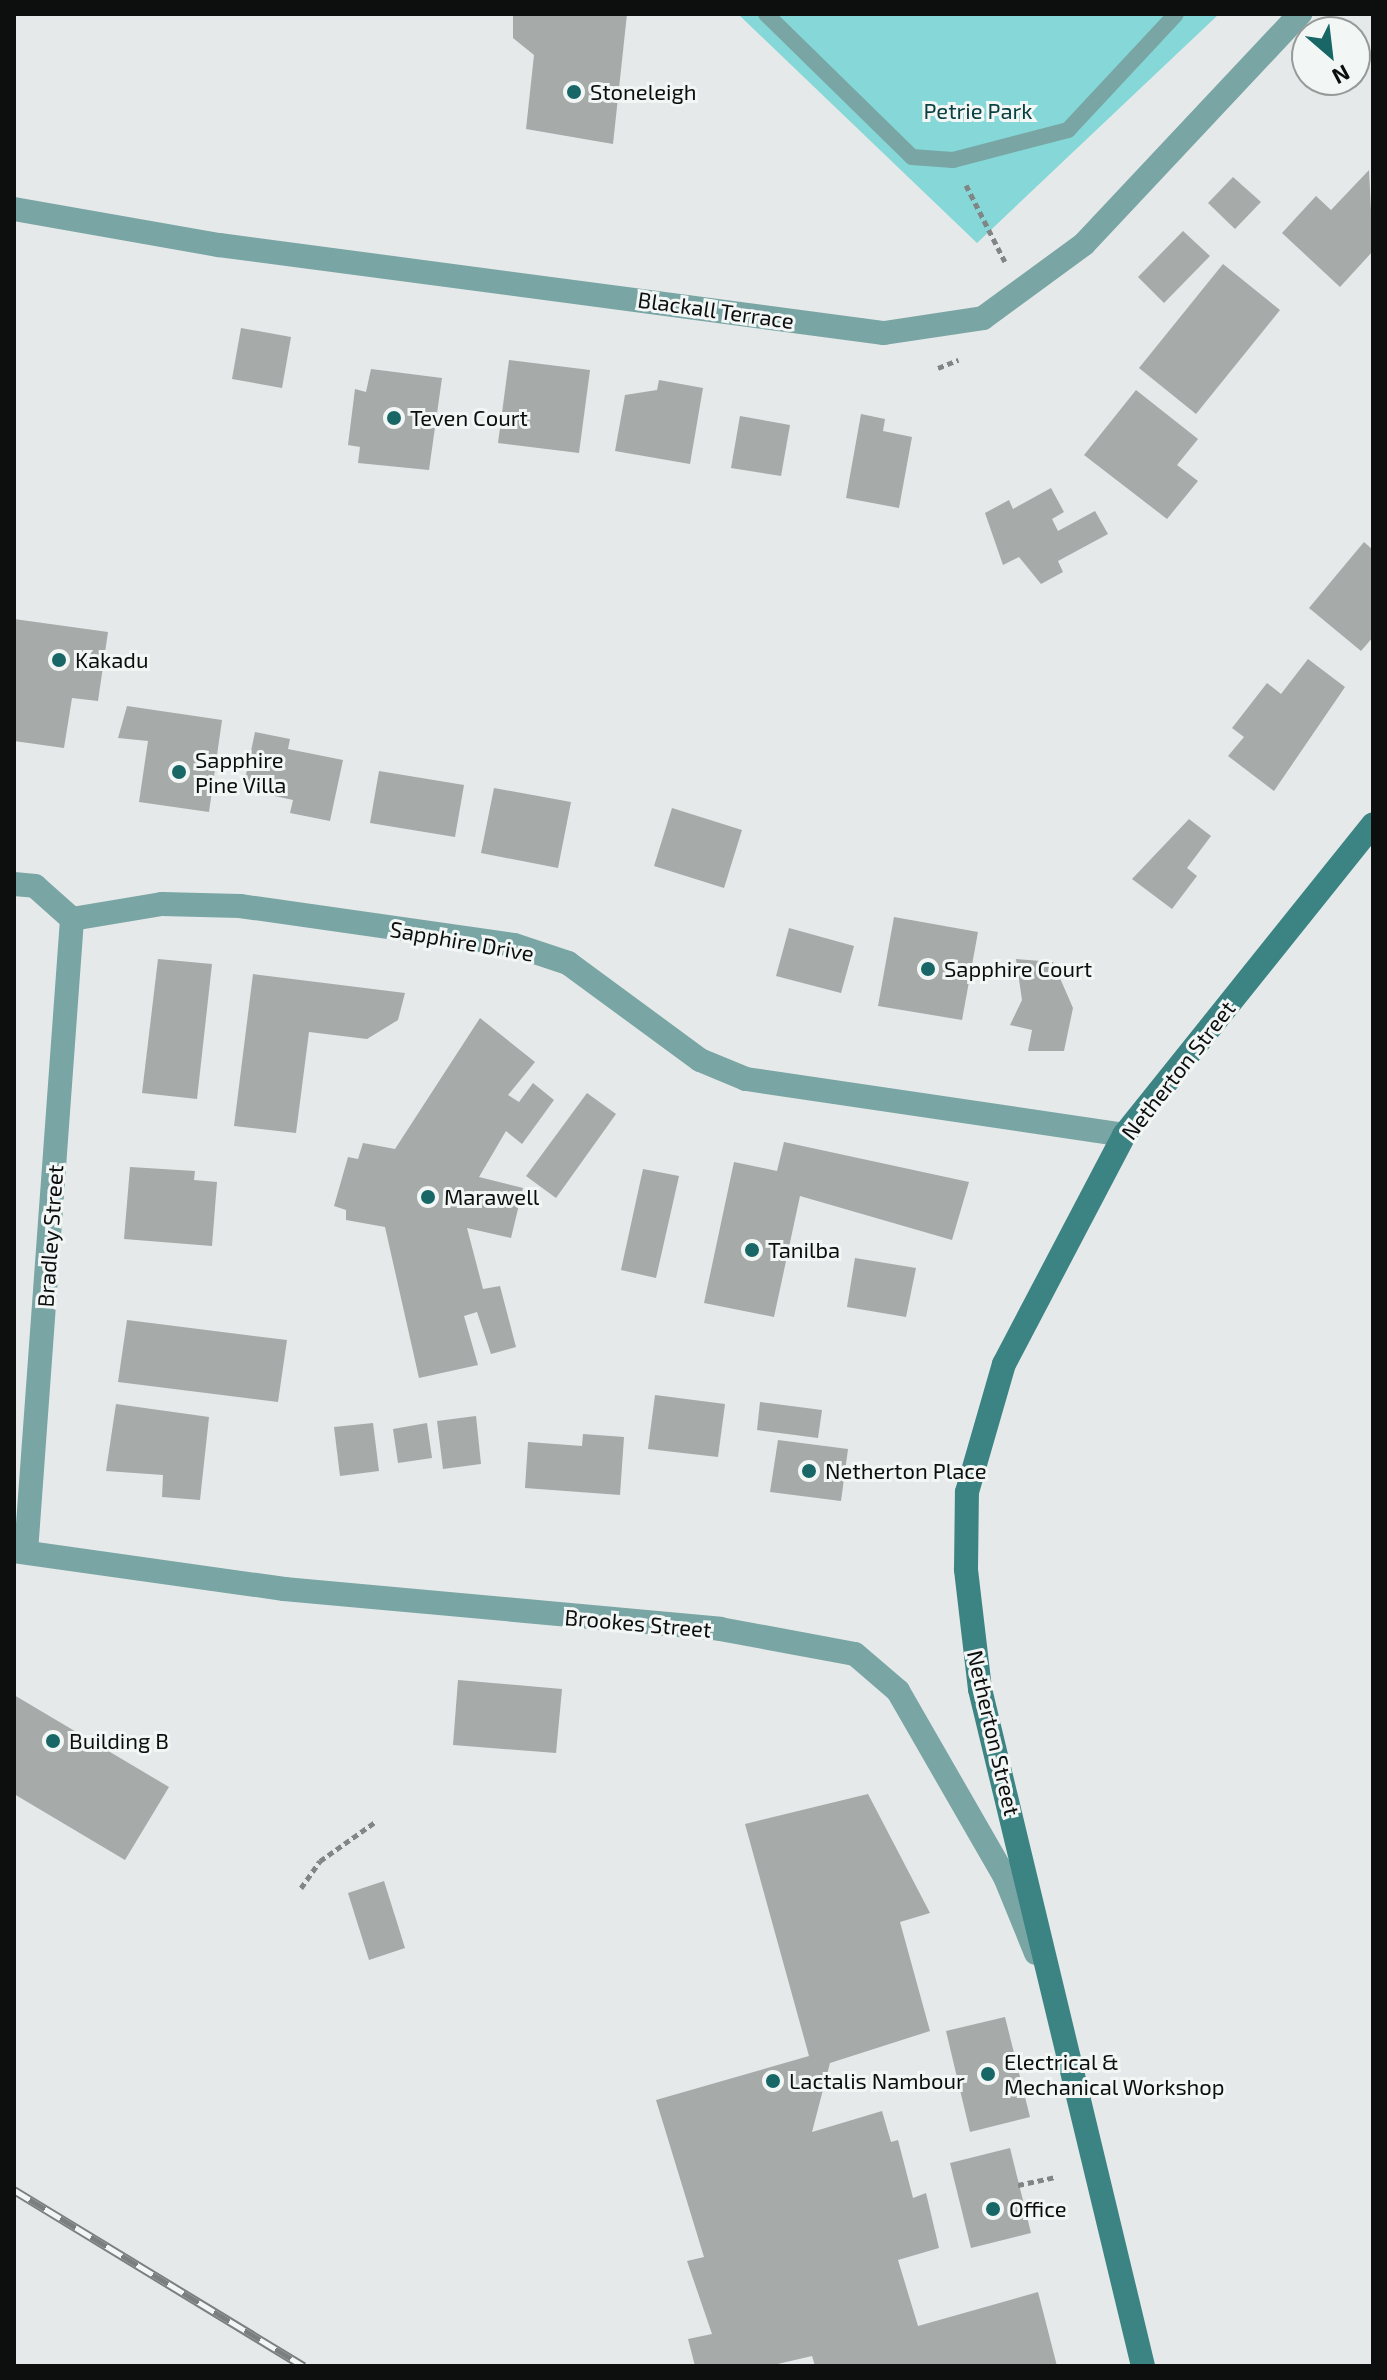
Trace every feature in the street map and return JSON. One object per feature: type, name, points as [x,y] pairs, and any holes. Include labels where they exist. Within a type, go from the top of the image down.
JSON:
[{"type":"main road","name":"Netherton Street","points":[[1143,2366],[980,1689],[966,1569],[967,1492],[1004,1364],[1124,1135],[1373,824]]},
{"type":"street","name":"Blackall Terrace","points":[[14,209],[219,245],[884,333],[983,318],[1084,244],[1300,14]]},
{"type":"street","points":[[14,884],[35,886],[72,919]]},
{"type":"street","name":"Sapphire Drive","points":[[72,919],[162,904],[240,906],[514,945],[568,963],[700,1060],[746,1079],[1124,1135]]},
{"type":"street","name":"Bradley Street","points":[[20,1552],[72,919]]},
{"type":"street","name":"Brookes Street","points":[[20,1552],[284,1589],[720,1629],[855,1654],[898,1691],[1005,1877],[1057,2004]]},
{"type":"lane","points":[[766,14],[912,157],[953,160],[1068,130],[1176,14]]},
{"type":"path","points":[[953,160],[1005,262]]},
{"type":"path","points":[[938,368],[958,360]]},
{"type":"path","points":[[301,1888],[320,1861],[375,1822]]},
{"type":"path","points":[[1018,2185],[1056,2177]]},
{"type":"green space","name":"Petrie Park","points":[[738,14],[1219,14],[977,243]]},
{"type":"building","name":"Stoneleigh","points":[[513,14],[627,14],[613,144],[526,129],[534,55],[513,38]]},
{"type":"building","points":[[1369,170],[1373,251],[1340,287],[1282,233],[1316,196],[1331,210]]},
{"type":"building","points":[[1233,177],[1261,202],[1235,229],[1208,203]]},
{"type":"building","points":[[1183,231],[1210,256],[1164,303],[1138,277]]},
{"type":"building","points":[[1223,264],[1280,310],[1196,414],[1139,368]]},
{"type":"building","points":[[241,328],[291,337],[282,388],[232,379]]},
{"type":"building","points":[[509,360],[590,370],[579,453],[498,443]]},
{"type":"building","name":"Teven Court","points":[[371,369],[442,378],[429,470],[358,463],[360,447],[348,445],[355,389],[366,392]]},
{"type":"building","points":[[659,380],[703,388],[690,464],[615,451],[625,395],[657,390]]},
{"type":"building","points":[[1136,390],[1198,439],[1177,465],[1198,481],[1167,519],[1084,455]]},
{"type":"building","points":[[861,414],[885,419],[883,431],[912,437],[899,508],[846,498]]},
{"type":"building","points":[[740,416],[790,425],[781,476],[731,468]]},
{"type":"building","points":[[1051,488],[1064,512],[1052,519],[1058,531],[1095,511],[1108,534],[1058,561],[1063,572],[1041,584],[1019,557],[1003,565],[985,513],[1009,500],[1013,509]]},
{"type":"building","points":[[1364,542],[1373,550],[1373,637],[1361,651],[1309,608]]},
{"type":"building","name":"Kakadu","points":[[14,619],[108,632],[98,701],[72,698],[64,748],[14,741]]},
{"type":"building","points":[[1308,659],[1345,687],[1274,791],[1228,756],[1244,737],[1232,728],[1267,683],[1281,694]]},
{"type":"building","name":"Sapphire Pine Villa","points":[[127,706],[222,720],[209,812],[139,802],[148,741],[118,738]]},
{"type":"building","points":[[255,732],[290,739],[288,749],[343,760],[330,821],[290,813],[293,800],[243,789]]},
{"type":"building","points":[[379,771],[464,785],[455,837],[370,823]]},
{"type":"building","points":[[494,788],[571,802],[558,868],[481,853]]},
{"type":"building","points":[[672,808],[742,830],[724,888],[654,866]]},
{"type":"building","points":[[1189,819],[1211,836],[1187,868],[1197,876],[1172,909],[1132,879]]},
{"type":"building","name":"Sapphire Court","points":[[894,917],[978,932],[962,1020],[878,1006]]},
{"type":"building","points":[[789,928],[854,946],[841,993],[776,976]]},
{"type":"building","points":[[158,959],[212,964],[197,1099],[142,1093]]},
{"type":"building","points":[[1016,959],[1053,962],[1073,1008],[1064,1051],[1028,1051],[1032,1030],[1010,1025],[1022,1000]]},
{"type":"building","points":[[253,974],[405,993],[398,1020],[367,1039],[309,1032],[296,1133],[234,1126]]},
{"type":"building","name":"Marawell","points":[[480,1018],[535,1062],[508,1095],[519,1102],[533,1083],[554,1100],[522,1144],[506,1131],[479,1177],[523,1188],[511,1238],[467,1228],[483,1289],[500,1286],[516,1347],[491,1354],[477,1312],[464,1316],[478,1365],[419,1378],[385,1227],[346,1220],[346,1210],[334,1206],[348,1157],[358,1159],[363,1143],[395,1149]]},
{"type":"building","points":[[587,1093],[616,1114],[556,1198],[526,1176]]},
{"type":"building","points":[[784,1142],[969,1182],[952,1240],[800,1196],[774,1317],[704,1303],[734,1162],[777,1171]]},
{"type":"building","points":[[130,1167],[195,1171],[194,1180],[217,1182],[212,1246],[124,1239]]},
{"type":"building","points":[[643,1169],[679,1176],[656,1278],[621,1270]]},
{"type":"building","points":[[855,1258],[916,1268],[906,1317],[847,1307]]},
{"type":"building","points":[[127,1320],[287,1340],[278,1402],[118,1382]]},
{"type":"building","points":[[655,1395],[725,1404],[718,1457],[648,1449]]},
{"type":"building","points":[[760,1402],[822,1410],[818,1438],[757,1430]]},
{"type":"building","points":[[116,1404],[209,1417],[200,1500],[162,1497],[163,1475],[106,1471]]},
{"type":"building","points":[[476,1416],[481,1464],[443,1469],[437,1421]]},
{"type":"building","points":[[373,1423],[379,1471],[340,1476],[334,1427]]},
{"type":"building","points":[[427,1423],[432,1458],[398,1463],[393,1429]]},
{"type":"building","points":[[583,1434],[624,1437],[620,1495],[525,1488],[528,1442],[582,1446]]},
{"type":"building","name":"Netherton Place","points":[[778,1440],[848,1449],[841,1501],[770,1492]]},
{"type":"building","points":[[458,1680],[562,1689],[556,1753],[453,1745]]},
{"type":"building","name":"Building B","points":[[14,1695],[169,1787],[125,1860],[14,1794]]},
{"type":"building","name":"Lactalis Nambour","points":[[868,1794],[930,1913],[900,1922],[930,2031],[830,2063],[812,2132],[882,2111],[891,2142],[898,2140],[913,2198],[926,2193],[939,2248],[898,2260],[918,2326],[1038,2292],[1057,2366],[815,2366],[812,2356],[769,2366],[695,2366],[688,2339],[712,2334],[687,2261],[704,2257],[656,2100],[809,2056],[745,1824]]},
{"type":"building","points":[[384,1881],[405,1948],[369,1960],[348,1893]]},
{"type":"building","name":"Electrical & Mechanical Workshop","points":[[1005,2017],[1030,2117],[970,2132],[946,2031]]},
{"type":"building","name":"Office","points":[[1010,2148],[1031,2233],[971,2248],[950,2163]]},
{"type":"railway","points":[[14,2190],[304,2366]]},
{"type":"place","name":"Stoneleigh","points":[[574,92]]},
{"type":"place","name":"Teven Court","points":[[394,418]]},
{"type":"place","name":"Kakadu","points":[[59,660]]},
{"type":"place","name":"Sapphire Pine Villa","points":[[179,772]]},
{"type":"place","name":"Sapphire Court","points":[[928,969]]},
{"type":"place","name":"Marawell","points":[[428,1197]]},
{"type":"place","name":"Tanilba","points":[[752,1250]]},
{"type":"place","name":"Netherton Place","points":[[809,1471]]},
{"type":"place","name":"Building B","points":[[53,1741]]},
{"type":"place","name":"Electrical & Mechanical Workshop","points":[[988,2074]]},
{"type":"place","name":"Lactalis Nambour","points":[[773,2081]]},
{"type":"place","name":"Office","points":[[993,2209]]}]
